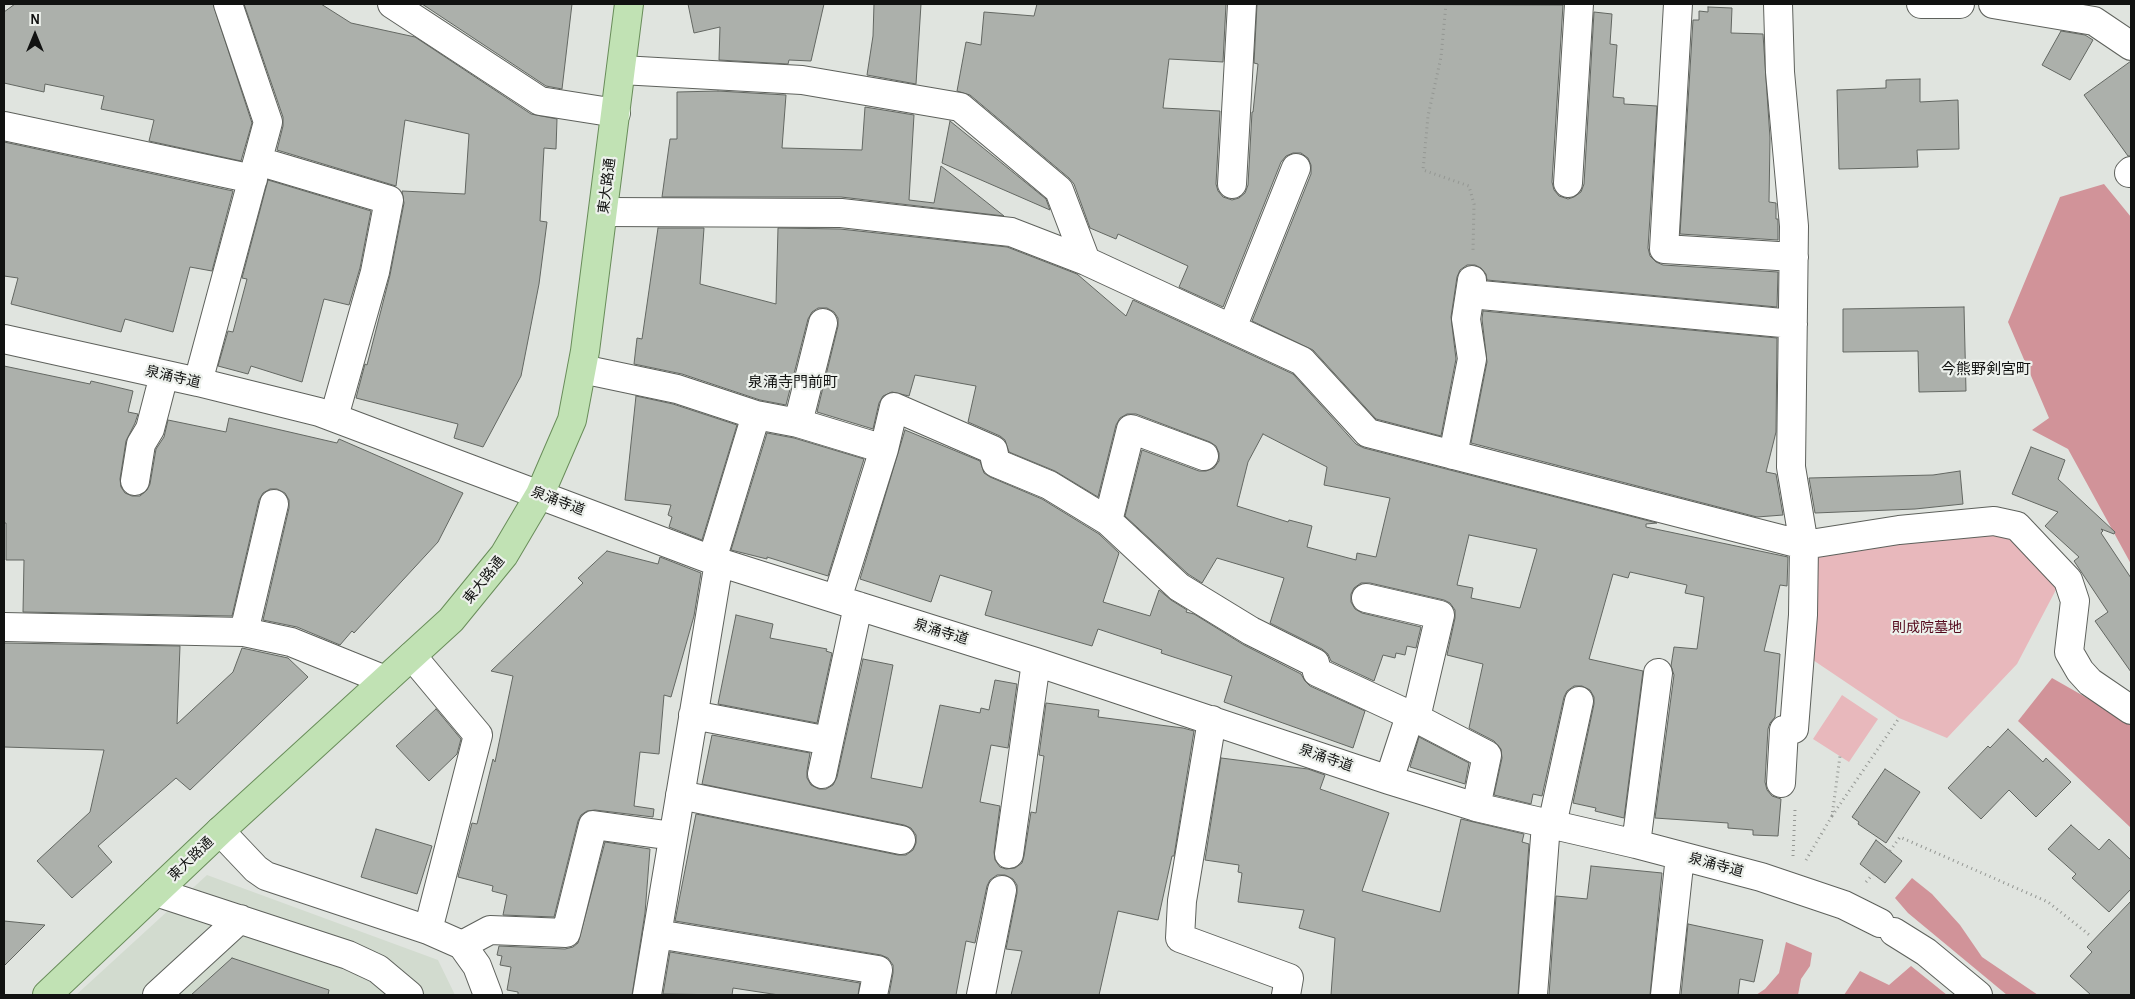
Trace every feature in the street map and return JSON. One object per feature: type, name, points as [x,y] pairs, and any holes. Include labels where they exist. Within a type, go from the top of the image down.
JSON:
[{"type":"main road","name":"東大路通","points":[[47,995],[220,831],[451,620],[504,555],[540,494],[572,420],[582,369],[604,212],[629,4]]},
{"type":"street","points":[[198,382],[268,122],[228,4]]},
{"type":"street","points":[[392,4],[540,101],[616,113]]},
{"type":"street","points":[[1232,184],[1242,4]]},
{"type":"street","points":[[1568,183],[1579,4]]},
{"type":"street","points":[[1678,4],[1664,249],[1794,257]]},
{"type":"street","points":[[1778,4],[1780,72],[1794,226],[1791,468],[1804,545],[1803,615],[1795,736],[1784,730],[1781,783]]},
{"type":"street","points":[[1921,4],[1960,4]]},
{"type":"street","points":[[1993,4],[2094,21],[2131,46]]},
{"type":"street","points":[[621,70],[802,80],[960,107],[1059,190],[1086,261]]},
{"type":"street","points":[[4,126],[255,170],[389,200],[375,272],[326,407]]},
{"type":"street","points":[[1232,328],[1296,168]]},
{"type":"street","points":[[604,212],[841,213],[1011,232],[1086,261],[1302,360],[1368,433],[1804,545],[1899,530],[1994,522],[2017,526],[2068,580],[2075,601],[2069,652],[2080,671],[2090,682],[2131,710]]},
{"type":"street","points":[[1453,455],[1472,359],[1466,320],[1471,287],[1793,324]]},
{"type":"street","points":[[798,423],[823,323]]},
{"type":"street","name":"泉涌寺道","points":[[4,339],[198,382],[326,407],[540,494],[716,561],[1036,662],[1389,780],[1476,807],[1636,844],[1761,877],[1826,898],[1887,927],[1926,952],[1978,995]]},
{"type":"street","points":[[582,369],[677,389],[756,414],[798,423],[884,449]]},
{"type":"street","points":[[135,482],[141,444],[150,428],[164,374]]},
{"type":"street","points":[[822,774],[829,741],[847,602],[894,407],[993,450],[996,463],[1049,485],[1108,522],[1179,587],[1251,630],[1315,664],[1317,672],[1412,716],[1487,755],[1476,807]]},
{"type":"street","points":[[647,995],[716,561],[756,414]]},
{"type":"street","points":[[1108,522],[1131,428],[1204,456]]},
{"type":"street","points":[[244,632],[274,504]]},
{"type":"street","points":[[1366,598],[1440,615],[1418,709],[1408,722],[1389,780]]},
{"type":"street","points":[[4,627],[244,632],[291,642],[385,680]]},
{"type":"street","points":[[412,656],[478,735],[428,930]]},
{"type":"street","points":[[1009,854],[1036,662]]},
{"type":"street","points":[[1636,844],[1658,673]]},
{"type":"street","points":[[1533,995],[1549,825],[1579,701]]},
{"type":"street","points":[[693,715],[829,741]]},
{"type":"street","points":[[1212,720],[1182,900],[1180,938],[1289,978],[1286,995]]},
{"type":"street","points":[[680,795],[901,840]]},
{"type":"street","points":[[462,945],[490,930],[566,933],[593,826],[673,836]]},
{"type":"street","points":[[220,831],[256,869],[266,876],[428,930],[462,945],[477,966],[488,995]]},
{"type":"street","points":[[1665,995],[1680,856]]},
{"type":"street","points":[[981,995],[1002,890]]},
{"type":"street","points":[[156,892],[348,954],[378,969],[409,995]]},
{"type":"street","points":[[157,995],[240,919]]},
{"type":"street","points":[[657,934],[878,970],[873,995]]},
{"type":"path","points":[[1446,4],[1441,57],[1428,116],[1423,170],[1469,186],[1474,204],[1471,287]]},
{"type":"path","points":[[1804,863],[1832,816],[1899,718]]},
{"type":"path","points":[[1832,816],[1840,756]]},
{"type":"path","points":[[1890,851],[1900,837],[2048,902],[2092,937]]},
{"type":"shaded area","points":[[2104,184],[2131,217],[2131,564],[2068,449],[2032,430],[2049,418],[2008,322],[2060,197]]},
{"type":"shaded area","points":[[2052,678],[2131,723],[2131,828],[2018,721]]},
{"type":"shaded area","points":[[207,875],[438,960],[455,995],[76,995]]},
{"type":"shaded area","points":[[1912,878],[1932,894],[1960,925],[1982,957],[2038,995],[2007,995],[1908,913],[1895,898]]},
{"type":"shaded area","points":[[1786,942],[1812,953],[1810,966],[1801,979],[1798,995],[1756,995],[1765,989],[1779,973]]},
{"type":"shaded area","points":[[1911,966],[1947,995],[1844,995],[1860,971],[1889,985]]},
{"type":"green space","name":"則成院墓地","points":[[1995,531],[2012,535],[2060,582],[2017,664],[1947,738],[1899,718],[1810,658],[1812,551]]},
{"type":"green space","points":[[1842,695],[1878,719],[1849,762],[1813,739]]},
{"type":"building","points":[[15,4],[213,4],[252,123],[241,161],[149,141],[154,120],[101,109],[104,96],[45,84],[44,92],[4,83],[4,12]]},
{"type":"building","points":[[244,4],[321,4],[351,23],[415,37],[531,114],[557,119],[556,149],[544,148],[540,221],[547,222],[539,284],[521,376],[483,447],[454,438],[458,424],[356,398],[365,364],[367,365],[390,275],[404,203],[402,191],[465,194],[469,134],[405,120],[396,186],[277,150],[283,126],[283,117]]},
{"type":"building","points":[[422,4],[572,4],[562,89],[546,86]]},
{"type":"building","points":[[688,4],[824,4],[811,61],[789,60],[788,64],[719,60],[720,27],[694,33]]},
{"type":"building","points":[[874,4],[921,4],[916,84],[867,75],[873,36]]},
{"type":"building","points":[[1037,4],[1226,4],[1223,62],[1169,59],[1163,108],[1220,111],[1216,184],[1218,191],[1223,197],[1232,200],[1239,198],[1245,193],[1248,185],[1252,112],[1258,64],[1254,63],[1257,4],[1563,5],[1552,182],[1554,190],[1559,196],[1568,199],[1581,192],[1584,184],[1594,12],[1612,14],[1610,44],[1617,45],[1613,97],[1624,98],[1624,104],[1657,106],[1648,248],[1650,256],[1656,262],[1663,265],[1778,272],[1777,307],[1487,280],[1486,274],[1481,268],[1475,265],[1467,265],[1460,270],[1457,277],[1451,317],[1456,359],[1441,436],[1376,419],[1313,350],[1252,321],[1311,174],[1311,165],[1308,158],[1301,153],[1293,153],[1286,156],[1281,162],[1223,307],[1179,287],[1188,266],[1118,234],[1116,239],[1090,228],[1074,184],[1069,178],[970,95],[957,91],[966,42],[981,45],[984,12],[1034,16]]},
{"type":"building","points":[[1708,7],[1732,8],[1731,33],[1763,34],[1770,138],[1769,202],[1776,203],[1778,240],[1680,234],[1693,20],[1699,20],[1699,11],[1708,12]]},
{"type":"building","points":[[2061,31],[2085,35],[2093,40],[2070,80],[2042,65]]},
{"type":"building","points":[[2131,61],[2131,156],[2128,156],[2084,95]]},
{"type":"building","points":[[1920,79],[1920,102],[1958,100],[1959,149],[1917,150],[1918,167],[1839,169],[1837,90],[1886,88],[1886,80]]},
{"type":"building","points":[[718,91],[786,95],[782,148],[862,150],[865,107],[914,115],[909,200],[934,203],[941,166],[1004,216],[841,197],[662,197],[670,139],[677,139],[677,92]]},
{"type":"building","points":[[950,121],[1046,199],[1050,210],[942,163]]},
{"type":"building","points":[[4,142],[233,191],[212,271],[190,267],[173,332],[125,319],[121,332],[11,304],[18,278],[4,276]]},
{"type":"building","points":[[268,180],[371,211],[360,268],[349,305],[324,299],[302,382],[251,366],[248,374],[218,366],[228,331],[233,332],[247,279],[242,278]]},
{"type":"building","points":[[658,228],[704,228],[700,284],[776,304],[778,228],[840,229],[1007,247],[1077,274],[1126,316],[1133,300],[1293,374],[1356,444],[1364,448],[1657,523],[1646,524],[1646,527],[1788,557],[1787,586],[1780,585],[1764,651],[1780,654],[1775,717],[1768,729],[1765,782],[1767,790],[1772,796],[1781,799],[1778,836],[1753,835],[1753,830],[1728,828],[1728,823],[1655,818],[1674,675],[1671,666],[1674,647],[1697,649],[1704,597],[1685,593],[1687,585],[1630,572],[1628,578],[1613,574],[1589,659],[1643,671],[1624,818],[1595,811],[1596,808],[1573,803],[1594,704],[1594,697],[1590,690],[1582,686],[1574,686],[1567,691],[1564,697],[1542,796],[1533,794],[1531,804],[1494,795],[1502,758],[1501,749],[1494,741],[1469,728],[1483,664],[1447,655],[1455,618],[1455,610],[1450,603],[1370,583],[1361,583],[1354,588],[1351,594],[1351,602],[1355,609],[1362,613],[1421,627],[1416,648],[1407,646],[1405,655],[1396,653],[1395,658],[1383,655],[1374,681],[1331,661],[1328,654],[1322,649],[1270,623],[1284,578],[1217,558],[1202,583],[1188,574],[1125,516],[1142,450],[1199,471],[1206,471],[1214,468],[1219,461],[1219,453],[1216,446],[1210,442],[1136,414],[1127,414],[1120,418],[1116,425],[1098,497],[1055,471],[1009,452],[1005,440],[1000,436],[968,422],[976,386],[915,375],[909,396],[892,392],[883,396],[879,403],[873,429],[817,412],[838,326],[838,318],[834,312],[827,308],[818,308],[812,312],[808,319],[786,405],[760,400],[682,374],[634,364],[637,338],[642,339]],"holes":[[[1263,434],[1327,467],[1324,485],[1390,498],[1376,557],[1357,553],[1356,560],[1307,547],[1312,526],[1289,520],[1288,522],[1237,506],[1248,462]],[[1469,535],[1537,549],[1520,608],[1471,598],[1473,588],[1457,585]]]},
{"type":"building","points":[[1964,307],[1966,391],[1919,392],[1918,351],[1843,352],[1843,309]]},
{"type":"building","points":[[1483,311],[1777,338],[1776,432],[1766,472],[1776,474],[1783,515],[1757,517],[1471,443],[1487,362],[1482,319]]},
{"type":"building","points":[[4,366],[90,384],[91,381],[133,391],[128,412],[138,414],[126,441],[120,479],[121,487],[125,493],[132,496],[140,496],[147,490],[150,484],[156,449],[164,437],[168,420],[226,432],[229,418],[337,443],[339,439],[463,493],[438,542],[354,633],[352,631],[340,645],[297,627],[263,620],[289,508],[289,500],[285,493],[277,489],[270,489],[263,493],[259,500],[232,616],[23,612],[24,560],[6,560],[6,523],[4,523]]},
{"type":"building","points":[[636,396],[673,404],[737,425],[702,540],[669,527],[672,517],[668,515],[671,505],[625,500]]},
{"type":"building","points":[[905,430],[980,461],[984,473],[990,477],[1042,499],[1099,534],[1119,553],[1103,602],[1150,616],[1159,590],[1187,610],[1186,612],[1194,614],[1244,645],[1301,674],[1310,686],[1365,711],[1353,748],[1224,702],[1232,676],[1161,653],[1162,650],[1098,629],[1092,646],[985,615],[992,591],[940,575],[931,602],[860,579]]},
{"type":"building","points":[[767,433],[794,438],[864,459],[828,576],[767,557],[767,559],[731,550]]},
{"type":"building","points":[[2031,447],[2065,460],[2058,479],[2115,532],[2114,534],[2101,529],[2103,531],[2101,533],[2131,578],[2131,672],[2095,621],[2108,612],[2074,561],[2079,557],[2045,526],[2058,512],[2012,494]]},
{"type":"building","points":[[1960,471],[1963,504],[1915,509],[1815,513],[1809,478],[1933,475]]},
{"type":"building","points":[[607,551],[658,564],[660,557],[701,573],[694,616],[671,697],[664,695],[659,754],[640,752],[634,806],[654,809],[653,817],[595,810],[587,811],[581,815],[578,821],[554,917],[503,915],[507,895],[492,891],[493,886],[458,877],[472,823],[477,824],[493,759],[495,762],[513,676],[491,671],[583,583],[578,578]]},
{"type":"building","points":[[736,615],[773,624],[770,638],[827,649],[826,651],[832,653],[817,723],[718,704]]},
{"type":"building","points":[[4,643],[180,646],[177,724],[233,672],[242,648],[288,658],[308,677],[190,790],[176,778],[98,846],[112,862],[72,898],[37,861],[90,812],[104,750],[4,747]]},
{"type":"building","points":[[863,659],[893,665],[871,778],[922,788],[940,705],[980,713],[981,708],[989,710],[995,680],[1017,684],[1008,748],[991,745],[980,802],[1000,806],[994,852],[995,860],[1000,867],[1006,869],[1015,868],[1022,863],[1031,812],[1036,813],[1044,756],[1039,755],[1046,703],[1099,710],[1098,717],[1194,731],[1174,856],[1172,856],[1158,920],[1118,911],[1099,995],[1011,995],[1022,951],[1006,949],[1017,885],[1013,879],[1005,875],[997,875],[990,880],[987,886],[975,943],[966,941],[956,995],[889,995],[893,965],[888,958],[881,955],[675,921],[696,814],[898,855],[906,855],[913,850],[916,843],[916,835],[911,828],[904,825],[702,784],[712,735],[810,753],[807,778],[811,785],[819,789],[826,789],[833,785],[837,777]]},
{"type":"building","points":[[436,709],[461,739],[457,754],[429,781],[396,746]]},
{"type":"building","points":[[2008,729],[2043,762],[2046,758],[2071,782],[2036,817],[2009,790],[1981,819],[1948,788],[1988,746],[1990,748]]},
{"type":"building","points":[[1419,737],[1469,763],[1465,784],[1410,767]]},
{"type":"building","points":[[1221,758],[1308,769],[1325,775],[1320,789],[1389,813],[1362,891],[1440,912],[1461,819],[1524,834],[1522,842],[1529,844],[1518,995],[1331,995],[1335,938],[1299,928],[1304,910],[1238,902],[1242,873],[1238,872],[1239,865],[1205,860]]},
{"type":"building","points":[[1885,769],[1920,792],[1886,843],[1858,824],[1859,822],[1852,817]]},
{"type":"building","points":[[2071,825],[2099,850],[2109,839],[2131,860],[2131,889],[2109,912],[2072,878],[2076,874],[2048,849]]},
{"type":"building","points":[[376,829],[432,846],[417,894],[361,877]]},
{"type":"building","points":[[1876,840],[1902,861],[1885,883],[1860,864]]},
{"type":"building","points":[[605,842],[650,849],[645,913],[632,995],[518,995],[518,992],[507,990],[511,967],[500,965],[502,956],[497,955],[499,946],[565,949],[573,947],[578,943]]},
{"type":"building","points":[[1591,866],[1662,873],[1650,995],[1549,995],[1556,896],[1587,899]]},
{"type":"building","points":[[2131,901],[2131,995],[2091,995],[2070,976],[2092,952],[2087,947]]},
{"type":"building","points":[[4,921],[45,925],[4,966]]},
{"type":"building","points":[[1688,924],[1763,940],[1754,982],[1740,979],[1738,995],[1681,995]]},
{"type":"building","points":[[670,952],[860,983],[858,995],[779,995],[733,988],[732,995],[663,994]]},
{"type":"building","points":[[232,958],[329,990],[328,995],[191,995]]},
{"type":"district","name":"今熊野剣宮町","points":[[1986,369]]},
{"type":"district","name":"泉涌寺門前町","points":[[793,382]]}]
